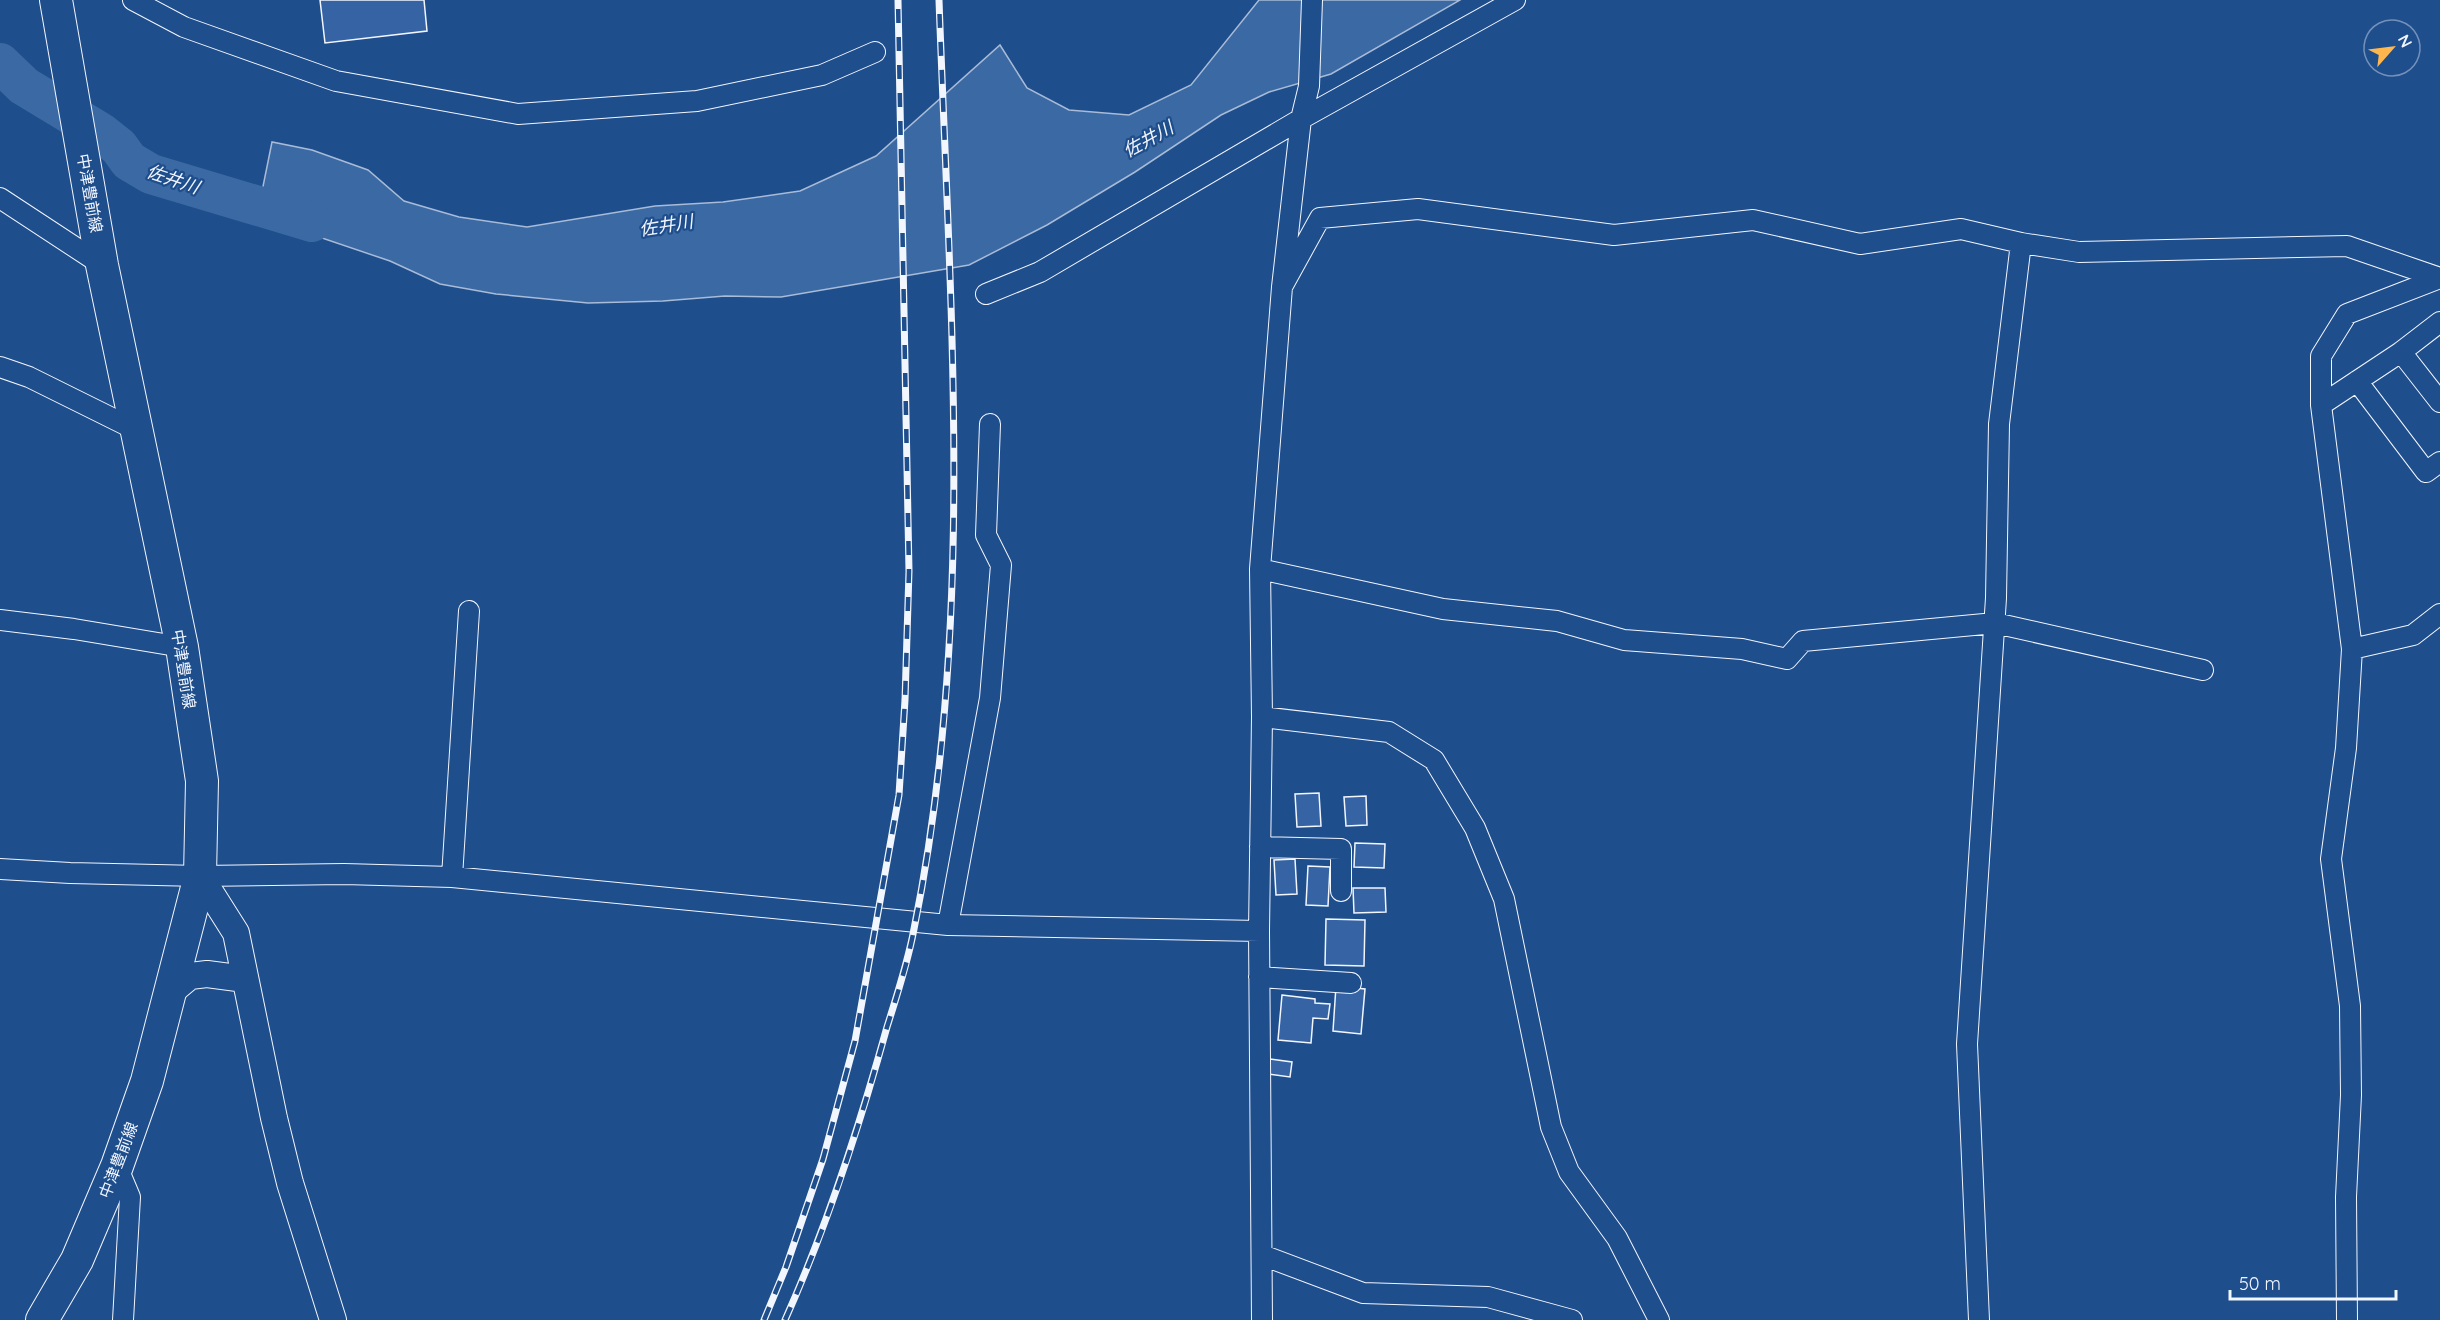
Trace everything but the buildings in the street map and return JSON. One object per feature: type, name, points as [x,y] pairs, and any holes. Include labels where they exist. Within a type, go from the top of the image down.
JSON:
[{"type":"main road","name":"中津豊前線","points":[[42,1320],[76,1260],[117,1166],[147,1081],[201,876],[202,782],[182,647],[102,265],[56,0]]},
{"type":"street","points":[[133,0],[184,27],[336,81],[518,114],[696,101],[822,75],[875,52]]},
{"type":"street","points":[[1262,1320],[1259,977],[1262,717],[1260,569],[1282,287],[1301,119],[1308,96],[1312,0]]},
{"type":"street","points":[[986,294],[1040,272],[1301,119],[1515,0]]},
{"type":"street","points":[[0,198],[102,265]]},
{"type":"street","points":[[1282,287],[1320,218],[1418,209],[1614,235],[1752,220],[1860,243],[1961,229],[2021,243],[2079,252],[2347,246],[2440,278]]},
{"type":"street","points":[[1979,1320],[1967,1044],[1995,623],[1999,424],[2021,243]]},
{"type":"street","points":[[2347,1320],[2346,1197],[2351,1095],[2350,1006],[2331,858],[2346,748],[2352,648],[2321,405],[2321,356],[2347,314],[2440,278]]},
{"type":"street","points":[[2321,405],[2401,352],[2440,322]]},
{"type":"street","points":[[2401,352],[2440,402]]},
{"type":"street","points":[[0,368],[29,377],[136,429]]},
{"type":"street","points":[[2356,381],[2426,472],[2440,462]]},
{"type":"street","points":[[948,925],[990,698],[1001,565],[986,536],[990,424]]},
{"type":"street","points":[[1260,569],[1443,609],[1557,621],[1624,640],[1742,649],[1786,658],[1803,641],[1995,623],[2203,670]]},
{"type":"street","points":[[452,877],[469,611]]},
{"type":"street","points":[[2352,648],[2413,635],[2440,614]]},
{"type":"street","points":[[0,620],[74,628],[182,647]]},
{"type":"street","points":[[1262,717],[1389,732],[1434,760],[1475,828],[1504,899],[1554,1136],[1569,1172],[1617,1238],[1659,1320]]},
{"type":"street","points":[[1260,847],[1341,849],[1341,891]]},
{"type":"street","points":[[0,869],[201,876],[344,874],[452,877],[948,925],[1259,931]]},
{"type":"street","points":[[201,876],[236,933],[274,1118],[290,1183],[333,1320]]},
{"type":"street","points":[[172,991],[190,976],[207,974],[245,979]]},
{"type":"street","points":[[1259,977],[1351,983]]},
{"type":"street","points":[[117,1166],[130,1197],[123,1320]]},
{"type":"street","points":[[1263,1255],[1363,1293],[1488,1297],[1572,1320]]},
{"type":"water","points":[[1259,0],[1460,0],[1331,74],[1269,92],[1221,115],[1135,172],[1047,225],[969,265],[781,297],[725,296],[663,301],[588,303],[496,294],[440,284],[390,261],[257,216],[272,142],[312,150],[368,170],[404,201],[459,217],[527,227],[655,206],[723,202],[800,191],[876,156],[1000,45],[1027,88],[1069,110],[1129,115],[1191,85]]},
{"type":"waterway","name":"佐井川","points":[[0,63],[24,86],[100,132],[119,147],[129,161],[151,174],[312,222]]},
{"type":"railway","points":[[764,1320],[786,1267],[823,1159],[855,1041],[899,795],[909,571],[898,0]]},
{"type":"railway","points":[[785,1320],[842,1175],[902,978],[914,929],[933,814],[946,698],[952,582],[954,466],[939,0]]}]
